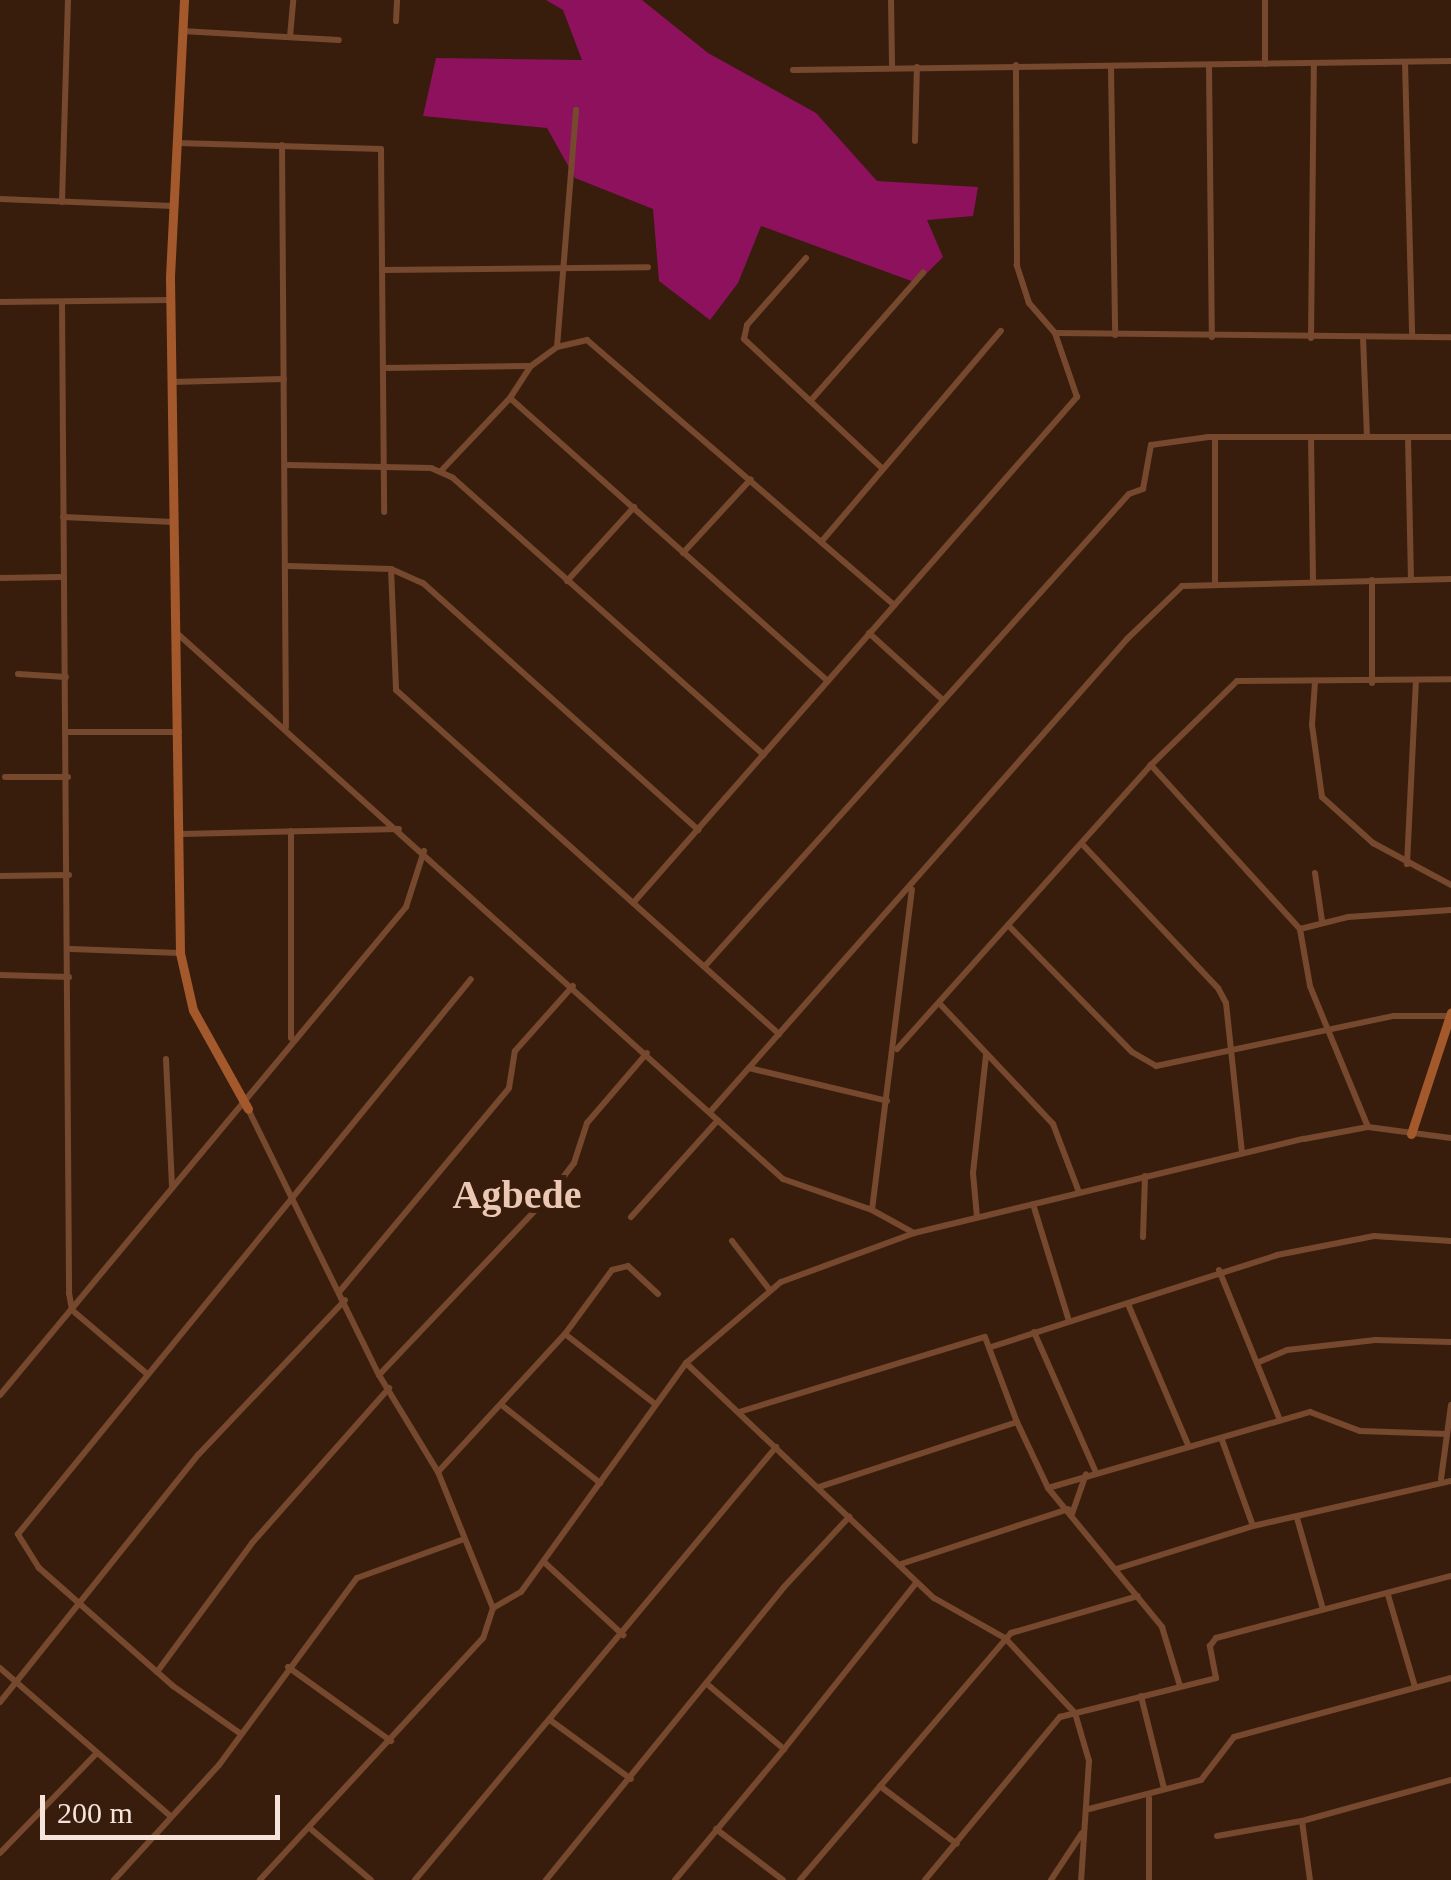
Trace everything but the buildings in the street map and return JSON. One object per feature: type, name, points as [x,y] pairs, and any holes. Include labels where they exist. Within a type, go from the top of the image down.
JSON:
[{"type":"street","points":[[62,202],[68,0]]},
{"type":"street","points":[[184,0],[170,300],[179,636],[180,953],[193,1010],[294,1195],[380,1375],[438,1472],[494,1608]]},
{"type":"street","points":[[290,37],[293,0]]},
{"type":"street","points":[[396,21],[397,0]]},
{"type":"street","points":[[891,0],[892,66]]},
{"type":"street","points":[[1265,0],[1265,64]]},
{"type":"street","points":[[182,31],[339,40]]},
{"type":"street","points":[[793,70],[1451,61]]},
{"type":"street","points":[[1405,62],[1412,336]]},
{"type":"street","points":[[634,902],[1078,396],[1055,333],[1029,303],[1017,265],[1016,65]]},
{"type":"street","points":[[1209,65],[1212,337]]},
{"type":"street","points":[[1301,65],[1310,81]]},
{"type":"street","points":[[1311,338],[1310,81],[1314,65]]},
{"type":"street","points":[[915,141],[917,67]]},
{"type":"street","points":[[1111,68],[1115,335]]},
{"type":"street","points":[[557,348],[576,110]]},
{"type":"street","points":[[176,143],[381,149],[384,512]]},
{"type":"street","points":[[282,145],[288,464],[286,727]]},
{"type":"street","points":[[0,199],[173,206]]},
{"type":"street","points":[[806,258],[743,334],[814,398],[883,469]]},
{"type":"street","points":[[382,270],[648,267]]},
{"type":"street","points":[[814,398],[923,273]]},
{"type":"street","points":[[0,302],[170,300]]},
{"type":"street","points":[[62,303],[72,1310],[146,1373]]},
{"type":"street","points":[[822,541],[1001,330]]},
{"type":"street","points":[[1055,333],[1451,337]]},
{"type":"street","points":[[1363,338],[1367,437]]},
{"type":"street","points":[[441,470],[510,398],[531,366],[557,348],[594,342],[894,606]]},
{"type":"street","points":[[382,368],[531,366]]},
{"type":"street","points":[[172,382],[284,379]]},
{"type":"street","points":[[510,398],[827,680]]},
{"type":"street","points":[[1214,437],[1215,582]]},
{"type":"street","points":[[705,966],[1129,494],[1144,488],[1151,445],[1214,437],[1451,437]]},
{"type":"street","points":[[1311,437],[1313,580]]},
{"type":"street","points":[[1408,437],[1411,580]]},
{"type":"street","points":[[288,464],[441,470],[764,755]]},
{"type":"street","points":[[683,553],[751,479]]},
{"type":"street","points":[[567,581],[634,508]]},
{"type":"street","points":[[63,517],[174,522]]},
{"type":"street","points":[[288,566],[391,569],[430,589],[698,830]]},
{"type":"street","points":[[391,569],[392,684],[779,1034]]},
{"type":"street","points":[[0,578],[62,577]]},
{"type":"street","points":[[710,1112],[1126,640],[1182,586],[1215,582],[1451,579]]},
{"type":"street","points":[[1372,580],[1372,683]]},
{"type":"street","points":[[869,633],[943,700]]},
{"type":"street","points":[[179,636],[424,850],[783,1180],[872,1210],[914,1233]]},
{"type":"street","points":[[18,674],[66,677]]},
{"type":"street","points":[[897,1049],[1229,683],[1451,679]]},
{"type":"street","points":[[1407,864],[1416,680]]},
{"type":"street","points":[[1315,682],[1312,725],[1322,797],[1407,864],[1451,886]]},
{"type":"street","points":[[68,732],[180,732]]},
{"type":"street","points":[[1152,765],[1300,929],[1310,986],[1368,1127]]},
{"type":"street","points":[[5,777],[68,777]]},
{"type":"street","points":[[181,834],[400,829]]},
{"type":"street","points":[[290,1039],[291,832]]},
{"type":"street","points":[[1084,846],[1218,988],[1242,1153]]},
{"type":"street","points":[[0,1395],[245,1105],[290,1039],[406,907],[424,850]]},
{"type":"street","points":[[1315,873],[1322,921]]},
{"type":"street","points":[[0,876],[69,875]]},
{"type":"street","points":[[872,1210],[897,1049],[912,886]]},
{"type":"street","points":[[1300,929],[1322,921],[1451,910]]},
{"type":"street","points":[[1008,925],[1145,1063],[1187,1064],[1394,1016],[1450,1014],[1412,1134]]},
{"type":"street","points":[[71,948],[180,953]]},
{"type":"street","points":[[0,974],[69,977]]},
{"type":"street","points":[[241,1734],[158,1672],[23,1552],[18,1534],[470,979]]},
{"type":"street","points":[[340,1291],[510,1088],[515,1052],[573,986]]},
{"type":"street","points":[[940,1004],[1053,1124],[1078,1192]]},
{"type":"street","points":[[380,1375],[537,1210],[574,1163],[587,1123],[647,1052]]},
{"type":"street","points":[[976,1217],[973,1173],[986,1055]]},
{"type":"street","points":[[166,1059],[172,1188]]},
{"type":"street","points":[[750,1068],[887,1101]]},
{"type":"street","points":[[630,1217],[718,1120]]},
{"type":"street","points":[[260,1880],[312,1830],[483,1638],[494,1608],[521,1592],[686,1363],[769,1289],[914,1233],[1242,1153],[1368,1127],[1451,1138]]},
{"type":"street","points":[[1142,1237],[1145,1176]]},
{"type":"street","points":[[1033,1204],[1069,1321]]},
{"type":"street","points":[[991,1347],[1128,1304],[1219,1270],[1374,1236],[1451,1241]]},
{"type":"street","points":[[732,1241],[769,1289]]},
{"type":"street","points":[[438,1472],[504,1406],[618,1267],[628,1266],[658,1294]]},
{"type":"street","points":[[1219,1270],[1280,1420]]},
{"type":"street","points":[[0,1702],[199,1454],[345,1300]]},
{"type":"street","points":[[1128,1304],[1188,1445]]},
{"type":"street","points":[[1034,1332],[1091,1472]]},
{"type":"street","points":[[565,1334],[654,1403]]},
{"type":"street","points":[[740,1412],[980,1335],[991,1347],[1017,1422],[1048,1488],[1162,1626],[1180,1686]]},
{"type":"street","points":[[1259,1362],[1287,1350],[1375,1340],[1451,1342]]},
{"type":"street","points":[[686,1363],[916,1582],[1005,1638],[1075,1713],[1089,1761],[1089,1809],[1083,1832],[1081,1880]]},
{"type":"street","points":[[158,1672],[252,1542],[389,1388]]},
{"type":"street","points":[[1441,1479],[1451,1405]]},
{"type":"street","points":[[504,1406],[600,1484]]},
{"type":"street","points":[[1048,1488],[1091,1472],[1318,1412],[1360,1432],[1449,1440]]},
{"type":"street","points":[[819,1487],[1017,1422]]},
{"type":"street","points":[[1222,1440],[1252,1526]]},
{"type":"street","points":[[415,1880],[776,1447]]},
{"type":"street","points":[[901,1564],[1070,1511],[1091,1472]]},
{"type":"street","points":[[1116,1569],[1252,1526],[1297,1518],[1441,1479],[1451,1481]]},
{"type":"street","points":[[546,1880],[849,1518]]},
{"type":"street","points":[[1297,1518],[1323,1609]]},
{"type":"street","points":[[114,1880],[241,1734],[357,1578],[464,1539]]},
{"type":"street","points":[[544,1562],[623,1635]]},
{"type":"street","points":[[925,1880],[1050,1724],[1075,1713],[1216,1678],[1212,1640],[1451,1576]]},
{"type":"street","points":[[675,1880],[916,1582]]},
{"type":"street","points":[[1388,1594],[1415,1687]]},
{"type":"street","points":[[800,1880],[1005,1638],[1138,1596]]},
{"type":"street","points":[[288,1667],[391,1741]]},
{"type":"street","points":[[0,1668],[168,1814]]},
{"type":"street","points":[[1089,1809],[1149,1798],[1164,1788],[1201,1780],[1234,1738],[1451,1678]]},
{"type":"street","points":[[707,1684],[784,1749]]},
{"type":"street","points":[[1141,1696],[1164,1788]]},
{"type":"street","points":[[550,1720],[630,1779]]},
{"type":"street","points":[[0,1853],[96,1754]]},
{"type":"street","points":[[1217,1836],[1302,1821],[1451,1780]]},
{"type":"street","points":[[880,1786],[957,1844]]},
{"type":"street","points":[[1149,1798],[1149,1880]]},
{"type":"street","points":[[1302,1821],[1310,1880]]},
{"type":"street","points":[[312,1830],[371,1880]]},
{"type":"street","points":[[716,1830],[783,1880]]},
{"type":"street","points":[[1051,1880],[1083,1832]]},
{"type":"shaded area","points":[[546,0],[642,0],[708,53],[816,113],[877,181],[978,187],[973,216],[927,220],[943,257],[917,283],[761,226],[738,283],[710,320],[659,281],[653,209],[575,178],[547,128],[423,116],[436,58],[582,60],[563,10]]},
{"type":"district","name":"Agbede","points":[[517,1195]]}]
